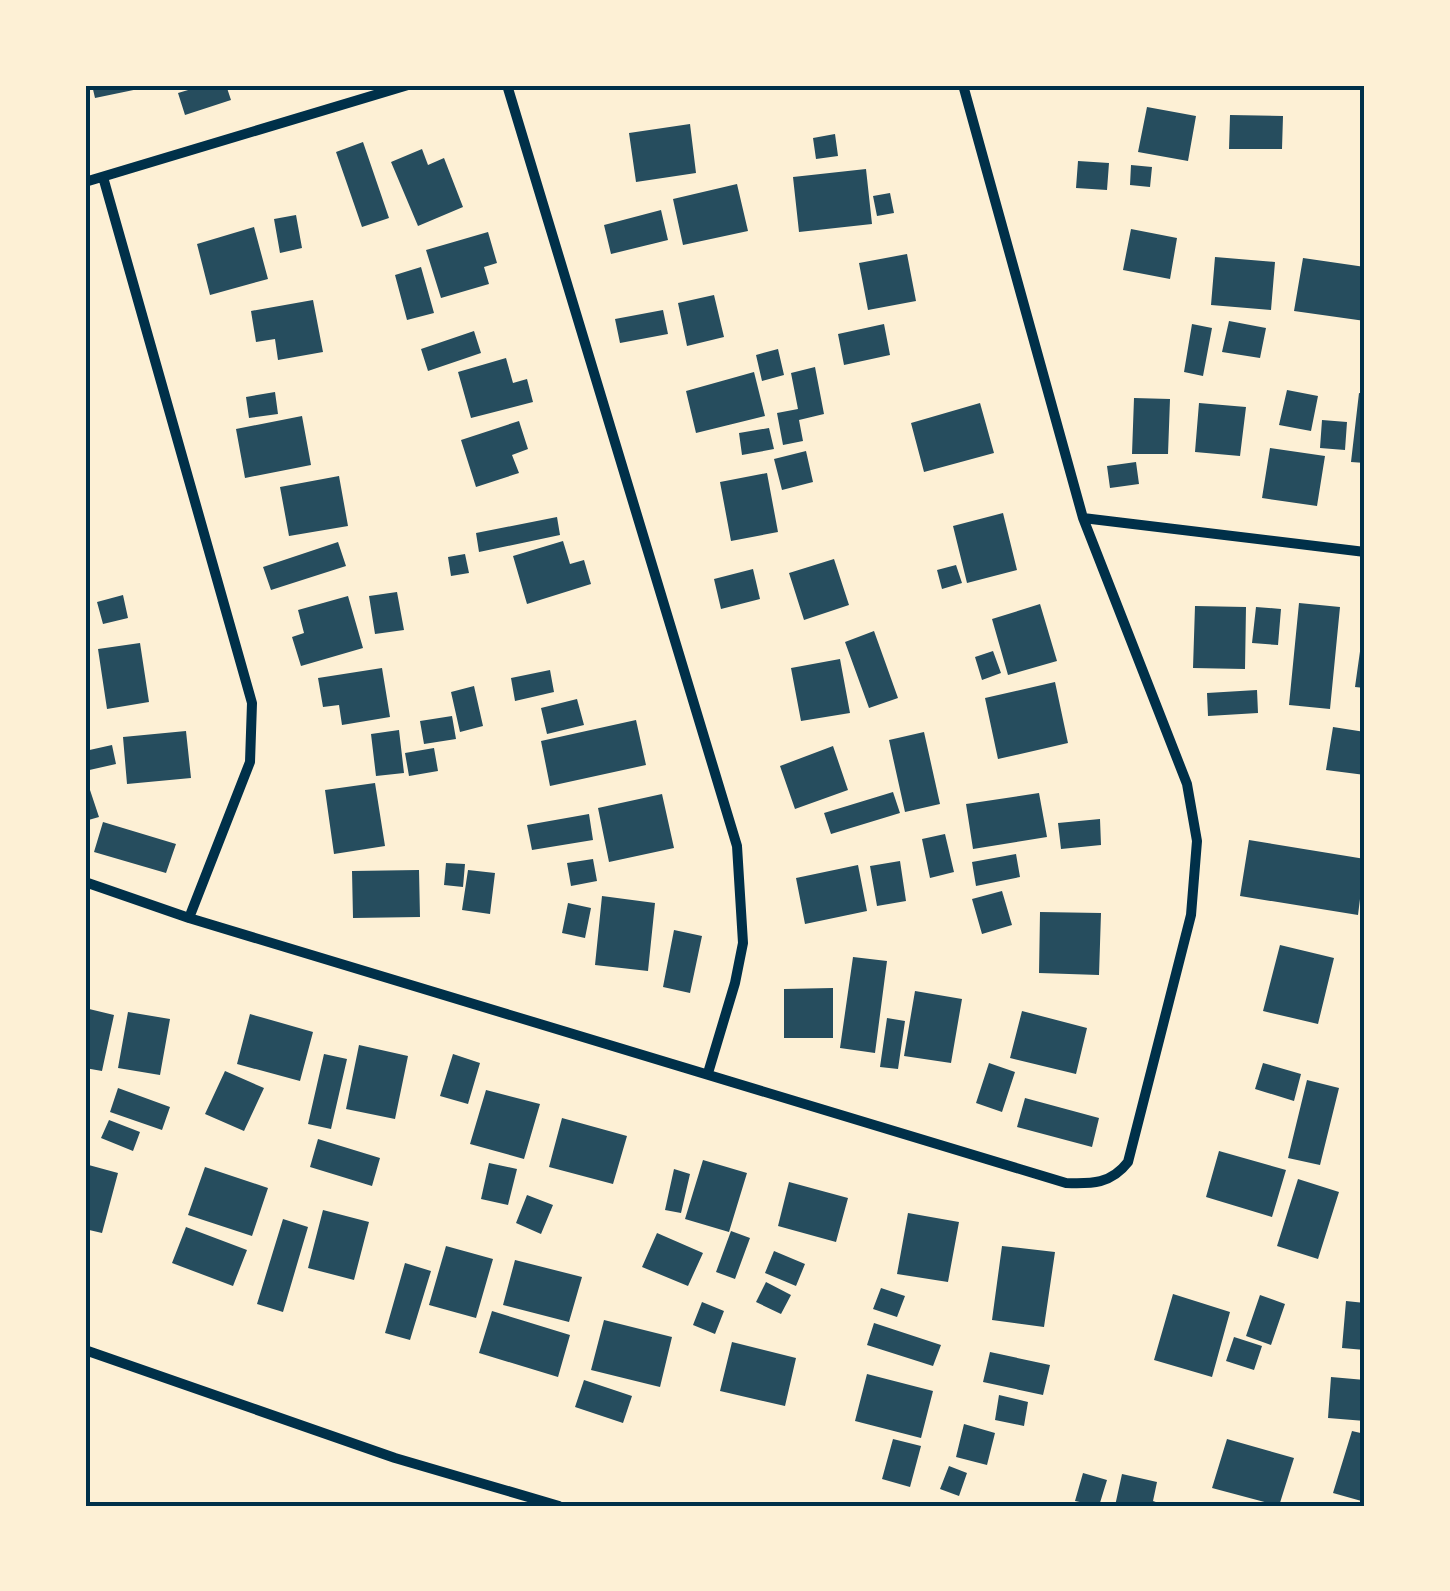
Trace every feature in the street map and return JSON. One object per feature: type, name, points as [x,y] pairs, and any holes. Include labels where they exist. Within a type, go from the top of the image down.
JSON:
[{"type":"street","points":[[85,182],[408,85]]},
{"type":"street","points":[[507,85],[737,846],[742,943],[735,983],[708,1073]]},
{"type":"street","points":[[85,882],[189,918],[1066,1183],[1106,1182],[1119,1174],[1128,1162],[1191,915],[1198,840],[1186,784],[1083,518],[963,85]]},
{"type":"street","points":[[103,177],[252,703],[250,762],[189,918]]},
{"type":"street","points":[[1083,518],[1365,552]]},
{"type":"street","points":[[85,1350],[395,1458],[559,1506]]},
{"type":"building","points":[[92,85],[147,85],[148,87],[95,98]]},
{"type":"building","points":[[205,85],[226,85],[231,100],[185,115],[178,93]]},
{"type":"building","points":[[1147,107],[1196,116],[1188,161],[1138,152]]},
{"type":"building","points":[[1230,115],[1283,116],[1282,149],[1229,149]]},
{"type":"building","points":[[690,124],[696,173],[636,182],[629,133]]},
{"type":"building","points":[[835,134],[838,156],[816,159],[813,138]]},
{"type":"building","points":[[363,142],[389,218],[362,227],[336,152]]},
{"type":"building","points":[[422,149],[428,165],[444,158],[463,207],[418,226],[391,162]]},
{"type":"building","points":[[1078,161],[1109,163],[1107,190],[1076,188]]},
{"type":"building","points":[[1131,165],[1152,167],[1150,187],[1130,185]]},
{"type":"building","points":[[866,169],[872,224],[799,232],[793,177]]},
{"type":"building","points":[[737,184],[748,231],[683,245],[673,199]]},
{"type":"building","points":[[890,193],[894,213],[877,216],[873,196]]},
{"type":"building","points":[[661,210],[668,240],[611,254],[604,225]]},
{"type":"building","points":[[296,215],[302,248],[280,253],[274,219]]},
{"type":"building","points":[[254,227],[268,279],[210,295],[197,244]]},
{"type":"building","points":[[1131,229],[1177,238],[1170,279],[1123,270]]},
{"type":"building","points":[[488,232],[497,263],[484,267],[489,284],[441,298],[426,250]]},
{"type":"building","points":[[907,254],[916,301],[868,310],[859,263]]},
{"type":"building","points":[[1215,257],[1275,262],[1271,310],[1211,305]]},
{"type":"building","points":[[1303,258],[1365,267],[1365,321],[1294,311]]},
{"type":"building","points":[[421,267],[434,313],[407,320],[395,275]]},
{"type":"building","points":[[714,295],[724,337],[687,346],[678,303]]},
{"type":"building","points":[[313,300],[323,352],[278,360],[275,339],[256,342],[251,311]]},
{"type":"building","points":[[663,310],[668,334],[620,343],[615,319]]},
{"type":"building","points":[[1229,321],[1266,328],[1260,358],[1222,352]]},
{"type":"building","points":[[884,324],[890,355],[844,365],[838,334]]},
{"type":"building","points":[[1192,324],[1212,328],[1203,376],[1184,372]]},
{"type":"building","points":[[474,331],[481,353],[428,371],[421,349]]},
{"type":"building","points":[[778,349],[784,375],[762,381],[756,355]]},
{"type":"building","points":[[506,358],[513,383],[527,379],[533,402],[471,418],[458,372]]},
{"type":"building","points":[[815,367],[824,414],[799,420],[803,441],[783,445],[777,413],[798,409],[791,373]]},
{"type":"building","points":[[754,372],[765,416],[696,433],[686,391]]},
{"type":"building","points":[[1287,390],[1318,396],[1311,431],[1279,425]]},
{"type":"building","points":[[275,392],[278,414],[249,418],[246,397]]},
{"type":"building","points":[[1359,393],[1365,394],[1365,463],[1351,462]]},
{"type":"building","points":[[1134,398],[1170,399],[1168,454],[1132,454]]},
{"type":"building","points":[[980,403],[994,453],[924,472],[911,423]]},
{"type":"building","points":[[1199,403],[1246,407],[1240,456],[1195,452]]},
{"type":"building","points":[[302,416],[311,465],[245,478],[236,429]]},
{"type":"building","points":[[1322,420],[1347,422],[1345,450],[1320,448]]},
{"type":"building","points":[[519,421],[528,449],[512,455],[519,473],[476,487],[461,440]]},
{"type":"building","points":[[769,428],[774,449],[742,455],[739,433]]},
{"type":"building","points":[[1270,448],[1325,456],[1317,506],[1262,498]]},
{"type":"building","points":[[806,451],[813,482],[782,490],[774,459]]},
{"type":"building","points":[[1136,462],[1139,484],[1110,488],[1107,466]]},
{"type":"building","points":[[767,473],[778,532],[731,541],[720,482]]},
{"type":"building","points":[[339,476],[348,526],[289,536],[280,487]]},
{"type":"building","points":[[1003,513],[1017,570],[967,583],[953,526]]},
{"type":"building","points":[[557,517],[560,535],[479,552],[476,533]]},
{"type":"building","points":[[563,541],[570,564],[584,560],[591,584],[527,604],[513,556]]},
{"type":"building","points":[[338,542],[346,566],[271,590],[263,567]]},
{"type":"building","points":[[465,554],[469,573],[451,576],[448,557]]},
{"type":"building","points":[[834,559],[849,605],[804,620],[789,573]]},
{"type":"building","points":[[956,565],[962,583],[942,589],[937,570]]},
{"type":"building","points":[[753,569],[760,599],[721,609],[714,579]]},
{"type":"building","points":[[397,592],[404,630],[375,634],[369,596]]},
{"type":"building","points":[[123,595],[128,618],[103,624],[97,602]]},
{"type":"building","points":[[348,596],[363,648],[301,666],[292,637],[304,633],[298,610]]},
{"type":"building","points":[[1299,603],[1340,607],[1330,709],[1289,705]]},
{"type":"building","points":[[1040,604],[1057,661],[1008,675],[992,619]]},
{"type":"building","points":[[1195,606],[1246,607],[1245,669],[1193,668]]},
{"type":"building","points":[[1256,607],[1281,609],[1278,645],[1252,643]]},
{"type":"building","points":[[1365,630],[1365,688],[1355,687]]},
{"type":"building","points":[[874,631],[898,698],[869,708],[845,642]]},
{"type":"building","points":[[140,643],[149,702],[107,709],[98,649]]},
{"type":"building","points":[[993,651],[1001,673],[982,680],[975,657]]},
{"type":"building","points":[[840,659],[850,713],[801,721],[791,668]]},
{"type":"building","points":[[382,668],[390,717],[342,725],[339,705],[323,707],[318,678]]},
{"type":"building","points":[[550,670],[554,692],[515,701],[511,678]]},
{"type":"building","points":[[1055,682],[1068,743],[998,759],[985,698]]},
{"type":"building","points":[[474,686],[483,726],[460,732],[451,692]]},
{"type":"building","points":[[1257,690],[1258,713],[1208,716],[1207,693]]},
{"type":"building","points":[[577,699],[584,725],[547,734],[541,708]]},
{"type":"building","points":[[452,716],[456,739],[424,744],[420,721]]},
{"type":"building","points":[[636,720],[646,765],[550,786],[541,741]]},
{"type":"building","points":[[1333,727],[1365,732],[1365,775],[1326,770]]},
{"type":"building","points":[[399,730],[404,773],[376,776],[371,734]]},
{"type":"building","points":[[186,731],[191,778],[127,784],[123,737]]},
{"type":"building","points":[[924,732],[940,804],[905,812],[889,740]]},
{"type":"building","points":[[112,745],[116,764],[85,771],[85,751]]},
{"type":"building","points":[[833,746],[848,790],[795,809],[780,766]]},
{"type":"building","points":[[434,748],[438,771],[409,776],[405,753]]},
{"type":"building","points":[[85,775],[99,817],[85,821]]},
{"type":"building","points":[[375,783],[385,846],[334,854],[325,790]]},
{"type":"building","points":[[893,792],[900,813],[831,834],[824,813]]},
{"type":"building","points":[[1039,793],[1047,837],[973,849],[966,804]]},
{"type":"building","points":[[662,794],[674,848],[609,862],[598,808]]},
{"type":"building","points":[[589,814],[593,840],[532,850],[527,825]]},
{"type":"building","points":[[1100,819],[1101,845],[1061,849],[1058,823]]},
{"type":"building","points":[[103,822],[176,844],[166,873],[94,852]]},
{"type":"building","points":[[945,834],[954,872],[930,878],[922,839]]},
{"type":"building","points":[[1249,840],[1365,859],[1358,915],[1240,896]]},
{"type":"building","points":[[1016,854],[1020,877],[976,886],[972,862]]},
{"type":"building","points":[[593,859],[597,881],[571,886],[567,863]]},
{"type":"building","points":[[900,861],[906,901],[877,906],[870,866]]},
{"type":"building","points":[[446,863],[465,864],[463,887],[444,885]]},
{"type":"building","points":[[858,865],[867,911],[805,924],[796,878]]},
{"type":"building","points":[[419,870],[420,917],[353,918],[352,871]]},
{"type":"building","points":[[468,870],[495,873],[490,914],[462,910]]},
{"type":"building","points":[[1002,891],[1012,925],[982,934],[972,899]]},
{"type":"building","points":[[602,896],[655,903],[648,971],[595,965]]},
{"type":"building","points":[[568,903],[591,908],[585,938],[562,933]]},
{"type":"building","points":[[1040,912],[1101,913],[1099,975],[1039,973]]},
{"type":"building","points":[[674,930],[702,936],[690,993],[663,987]]},
{"type":"building","points":[[1280,945],[1334,958],[1318,1024],[1263,1011]]},
{"type":"building","points":[[853,957],[887,961],[875,1053],[840,1048]]},
{"type":"building","points":[[833,988],[833,1038],[784,1038],[784,989]]},
{"type":"building","points":[[915,991],[962,999],[951,1063],[904,1056]]},
{"type":"building","points":[[85,1008],[114,1015],[102,1071],[85,1068]]},
{"type":"building","points":[[1022,1011],[1087,1028],[1076,1074],[1010,1058]]},
{"type":"building","points":[[128,1012],[170,1019],[160,1075],[118,1068]]},
{"type":"building","points":[[250,1014],[313,1032],[300,1081],[237,1064]]},
{"type":"building","points":[[887,1018],[905,1021],[898,1069],[880,1067]]},
{"type":"building","points":[[359,1045],[408,1056],[395,1119],[346,1109]]},
{"type":"building","points":[[324,1054],[347,1059],[331,1129],[308,1124]]},
{"type":"building","points":[[453,1054],[480,1063],[468,1104],[440,1096]]},
{"type":"building","points":[[989,1063],[1015,1072],[1002,1112],[976,1103]]},
{"type":"building","points":[[1263,1063],[1301,1074],[1294,1101],[1255,1089]]},
{"type":"building","points":[[225,1071],[264,1088],[244,1131],[205,1114]]},
{"type":"building","points":[[1307,1080],[1339,1088],[1320,1165],[1288,1158]]},
{"type":"building","points":[[118,1088],[170,1107],[162,1130],[110,1112]]},
{"type":"building","points":[[486,1090],[540,1104],[524,1159],[470,1144]]},
{"type":"building","points":[[1025,1098],[1099,1118],[1092,1147],[1017,1127]]},
{"type":"building","points":[[562,1118],[627,1136],[613,1184],[549,1167]]},
{"type":"building","points":[[109,1120],[140,1132],[133,1151],[101,1138]]},
{"type":"building","points":[[318,1139],[380,1158],[372,1186],[310,1167]]},
{"type":"building","points":[[1219,1151],[1286,1170],[1272,1217],[1206,1197]]},
{"type":"building","points":[[703,1160],[747,1173],[729,1232],[685,1219]]},
{"type":"building","points":[[489,1163],[517,1169],[508,1205],[481,1199]]},
{"type":"building","points":[[85,1164],[118,1173],[102,1233],[85,1229]]},
{"type":"building","points":[[205,1167],[268,1188],[252,1236],[188,1215]]},
{"type":"building","points":[[674,1169],[690,1174],[681,1213],[665,1210]]},
{"type":"building","points":[[1298,1179],[1339,1192],[1318,1259],[1277,1246]]},
{"type":"building","points":[[789,1182],[848,1198],[836,1242],[778,1226]]},
{"type":"building","points":[[527,1195],[553,1205],[541,1234],[516,1223]]},
{"type":"building","points":[[323,1210],[369,1222],[354,1280],[308,1268]]},
{"type":"building","points":[[908,1213],[959,1222],[948,1282],[897,1274]]},
{"type":"building","points":[[283,1219],[308,1227],[283,1312],[257,1304]]},
{"type":"building","points":[[186,1227],[247,1250],[233,1286],[172,1263]]},
{"type":"building","points":[[731,1231],[750,1238],[735,1279],[716,1272]]},
{"type":"building","points":[[657,1233],[703,1253],[688,1286],[642,1267]]},
{"type":"building","points":[[446,1246],[493,1259],[476,1318],[429,1305]]},
{"type":"building","points":[[1002,1246],[1055,1252],[1044,1327],[992,1320]]},
{"type":"building","points":[[774,1251],[805,1264],[796,1286],[765,1273]]},
{"type":"building","points":[[515,1260],[582,1277],[569,1322],[503,1305]]},
{"type":"building","points":[[405,1263],[431,1271],[410,1340],[385,1333]]},
{"type":"building","points":[[766,1282],[791,1295],[781,1314],[756,1302]]},
{"type":"building","points":[[881,1288],[905,1296],[897,1317],[873,1309]]},
{"type":"building","points":[[1173,1294],[1230,1312],[1212,1377],[1154,1360]]},
{"type":"building","points":[[1260,1295],[1285,1304],[1271,1345],[1246,1336]]},
{"type":"building","points":[[1346,1301],[1365,1303],[1365,1350],[1342,1348]]},
{"type":"building","points":[[702,1302],[724,1311],[715,1334],[693,1325]]},
{"type":"building","points":[[492,1311],[570,1335],[558,1377],[479,1353]]},
{"type":"building","points":[[604,1320],[672,1337],[660,1387],[591,1370]]},
{"type":"building","points":[[874,1323],[941,1345],[933,1366],[867,1345]]},
{"type":"building","points":[[1234,1337],[1262,1346],[1254,1370],[1226,1361]]},
{"type":"building","points":[[732,1342],[796,1358],[785,1406],[720,1391]]},
{"type":"building","points":[[990,1352],[1050,1365],[1043,1395],[983,1382]]},
{"type":"building","points":[[867,1374],[933,1391],[921,1438],[855,1421]]},
{"type":"building","points":[[1331,1377],[1365,1380],[1365,1421],[1328,1418]]},
{"type":"building","points":[[584,1380],[632,1396],[623,1423],[575,1407]]},
{"type":"building","points":[[999,1395],[1028,1402],[1024,1426],[995,1420]]},
{"type":"building","points":[[964,1424],[995,1433],[987,1465],[956,1457]]},
{"type":"building","points":[[1352,1431],[1365,1434],[1365,1502],[1333,1493]]},
{"type":"building","points":[[893,1439],[921,1446],[910,1487],[882,1479]]},
{"type":"building","points":[[1227,1439],[1294,1458],[1279,1506],[1212,1488]]},
{"type":"building","points":[[949,1466],[967,1473],[959,1496],[940,1489]]},
{"type":"building","points":[[1083,1473],[1107,1480],[1099,1506],[1075,1501]]},
{"type":"building","points":[[1122,1474],[1157,1482],[1153,1501],[1167,1506],[1115,1506]]}]
